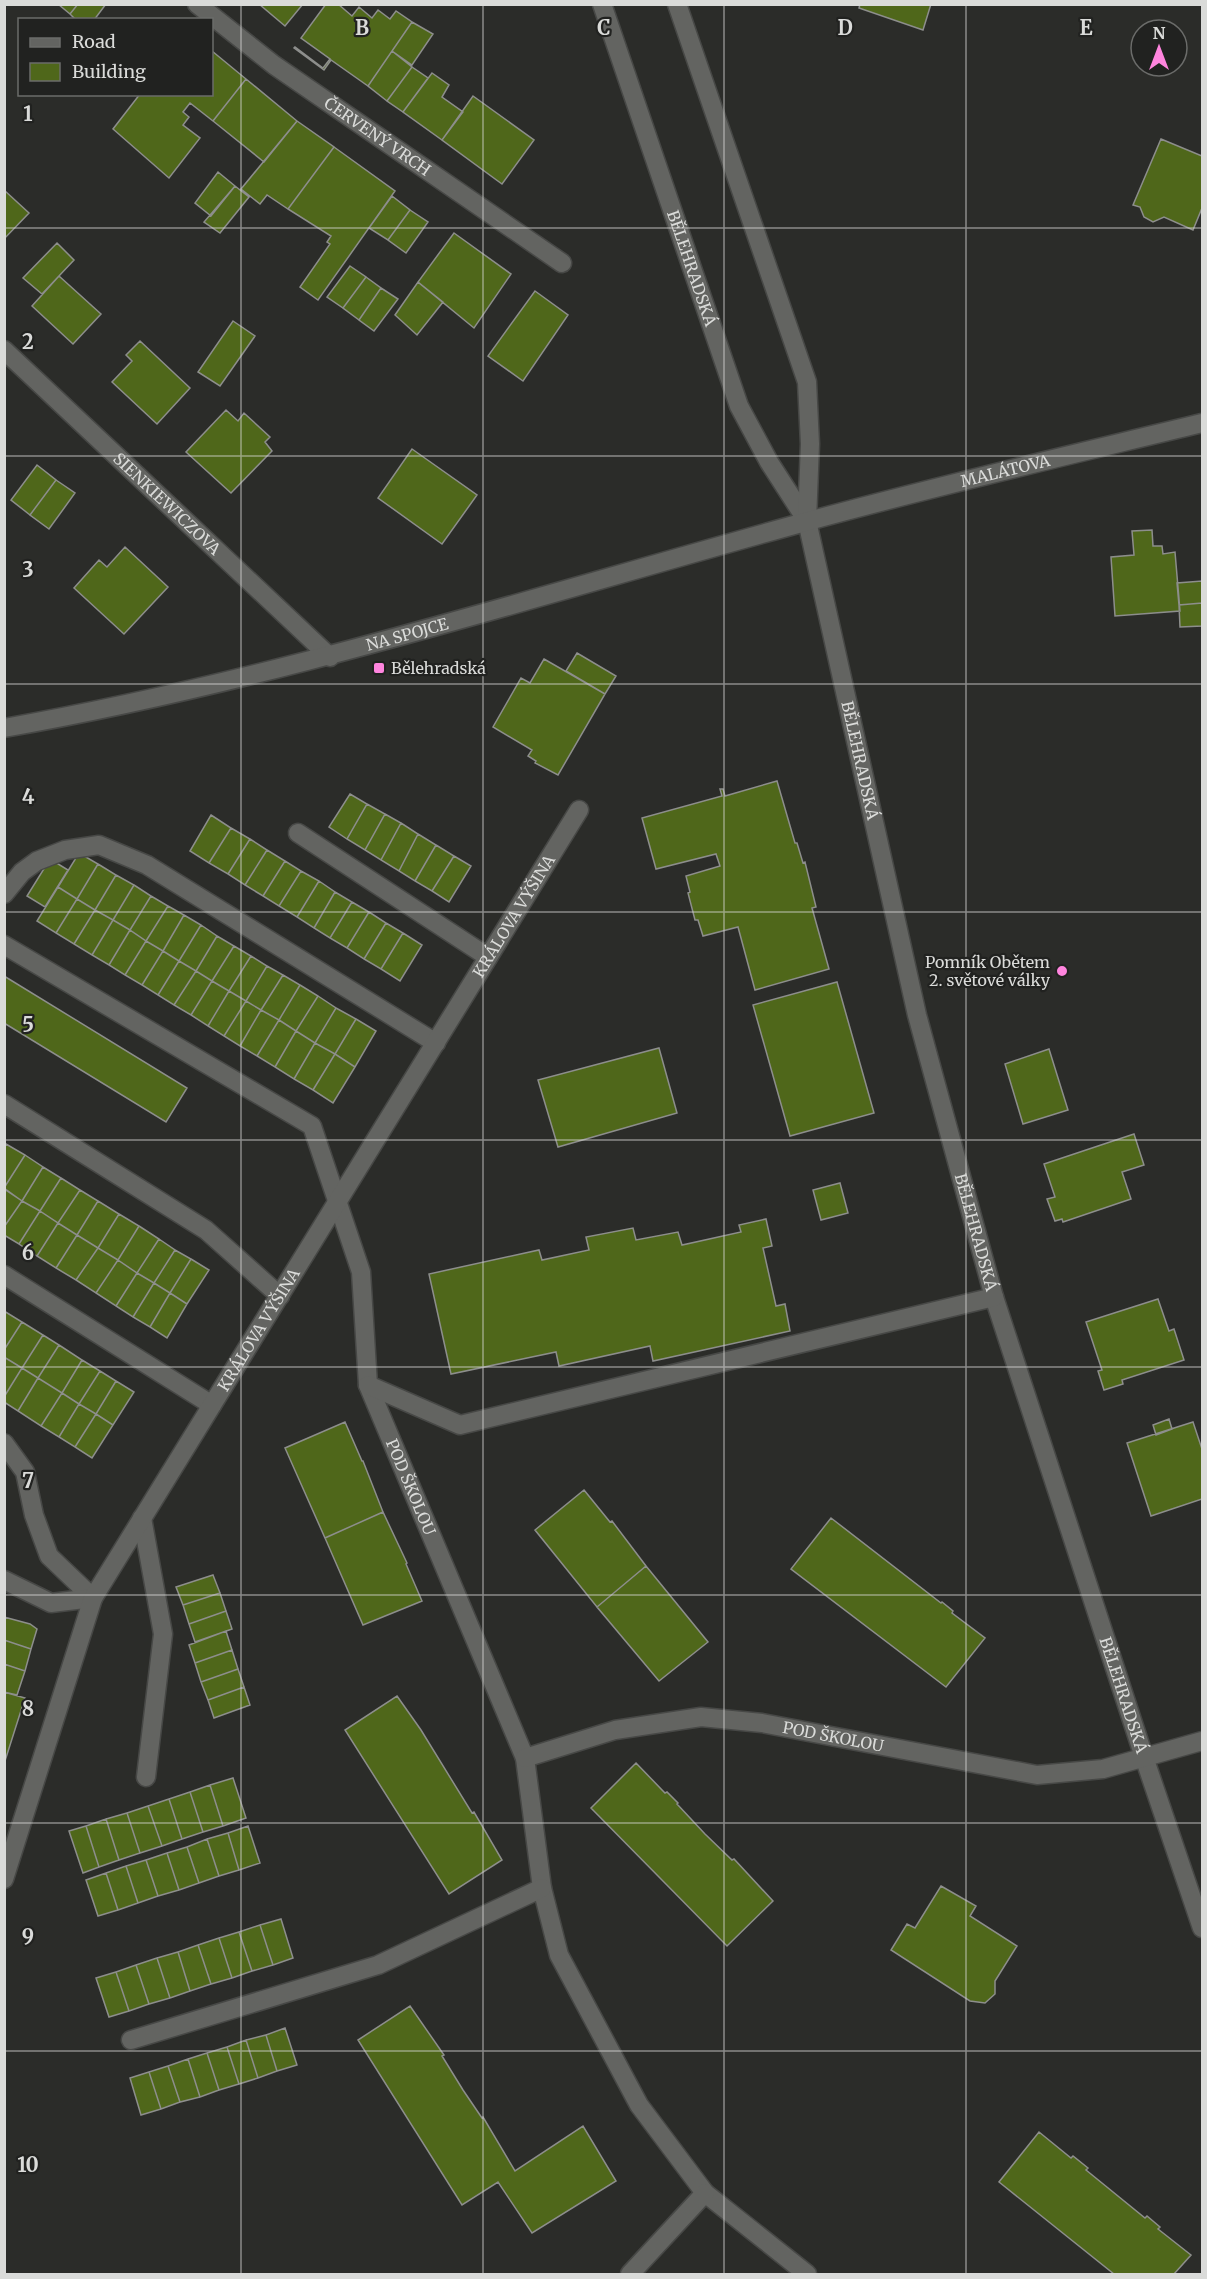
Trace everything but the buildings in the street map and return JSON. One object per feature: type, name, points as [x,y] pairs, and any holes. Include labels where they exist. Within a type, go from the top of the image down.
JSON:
[{"type":"street","name":"ČERVENÝ VRCH","points":[[197,4],[274,65],[562,263]]},
{"type":"street","name":"BĚLEHRADSKÁ","points":[[602,4],[739,406],[769,462],[807,521]]},
{"type":"street","name":"BĚLEHRADSKÁ","points":[[677,4],[807,382],[810,444],[807,521],[917,1016],[994,1297],[1144,1757],[1203,1928]]},
{"type":"street","name":"SIENKIEWICZOVA","points":[[4,350],[330,657]]},
{"type":"street","name":"MALÁTOVA","points":[[807,521],[1203,423]]},
{"type":"street","name":"NA SPOJCE","points":[[4,728],[67,717],[330,657],[807,521]]},
{"type":"street","name":"KRÁLOVA VÝŠINA","points":[[4,1879],[93,1598],[579,810]]},
{"type":"street","points":[[298,833],[488,957]]},
{"type":"street","points":[[4,894],[22,872],[37,861],[66,850],[99,845],[147,865],[436,1043]]},
{"type":"street","name":"POD ŠKOLOU","points":[[4,945],[312,1126],[361,1272],[369,1385],[525,1758],[542,1888],[559,1955],[639,2105],[705,2193],[807,2274]]},
{"type":"street","points":[[4,1104],[206,1230],[280,1296]]},
{"type":"street","points":[[4,1275],[212,1405]]},
{"type":"street","points":[[369,1385],[460,1425],[994,1297]]},
{"type":"street","points":[[4,1443],[25,1472],[34,1515],[49,1556],[93,1598]]},
{"type":"street","points":[[142,1518],[162,1634],[146,1777]]},
{"type":"street","points":[[4,1580],[51,1603],[93,1598]]},
{"type":"street","name":"POD ŠKOLOU","points":[[525,1758],[615,1730],[701,1717],[762,1724],[1037,1775],[1103,1769],[1203,1742]]},
{"type":"street","points":[[131,2040],[378,1965],[542,1888]]},
{"type":"street","points":[[630,2274],[705,2193]]},
{"type":"place","name":"Bělehradská","points":[[379,668]]},
{"type":"place","name":"Pomník Obětem 2. světové války","points":[[1062,971]]}]
